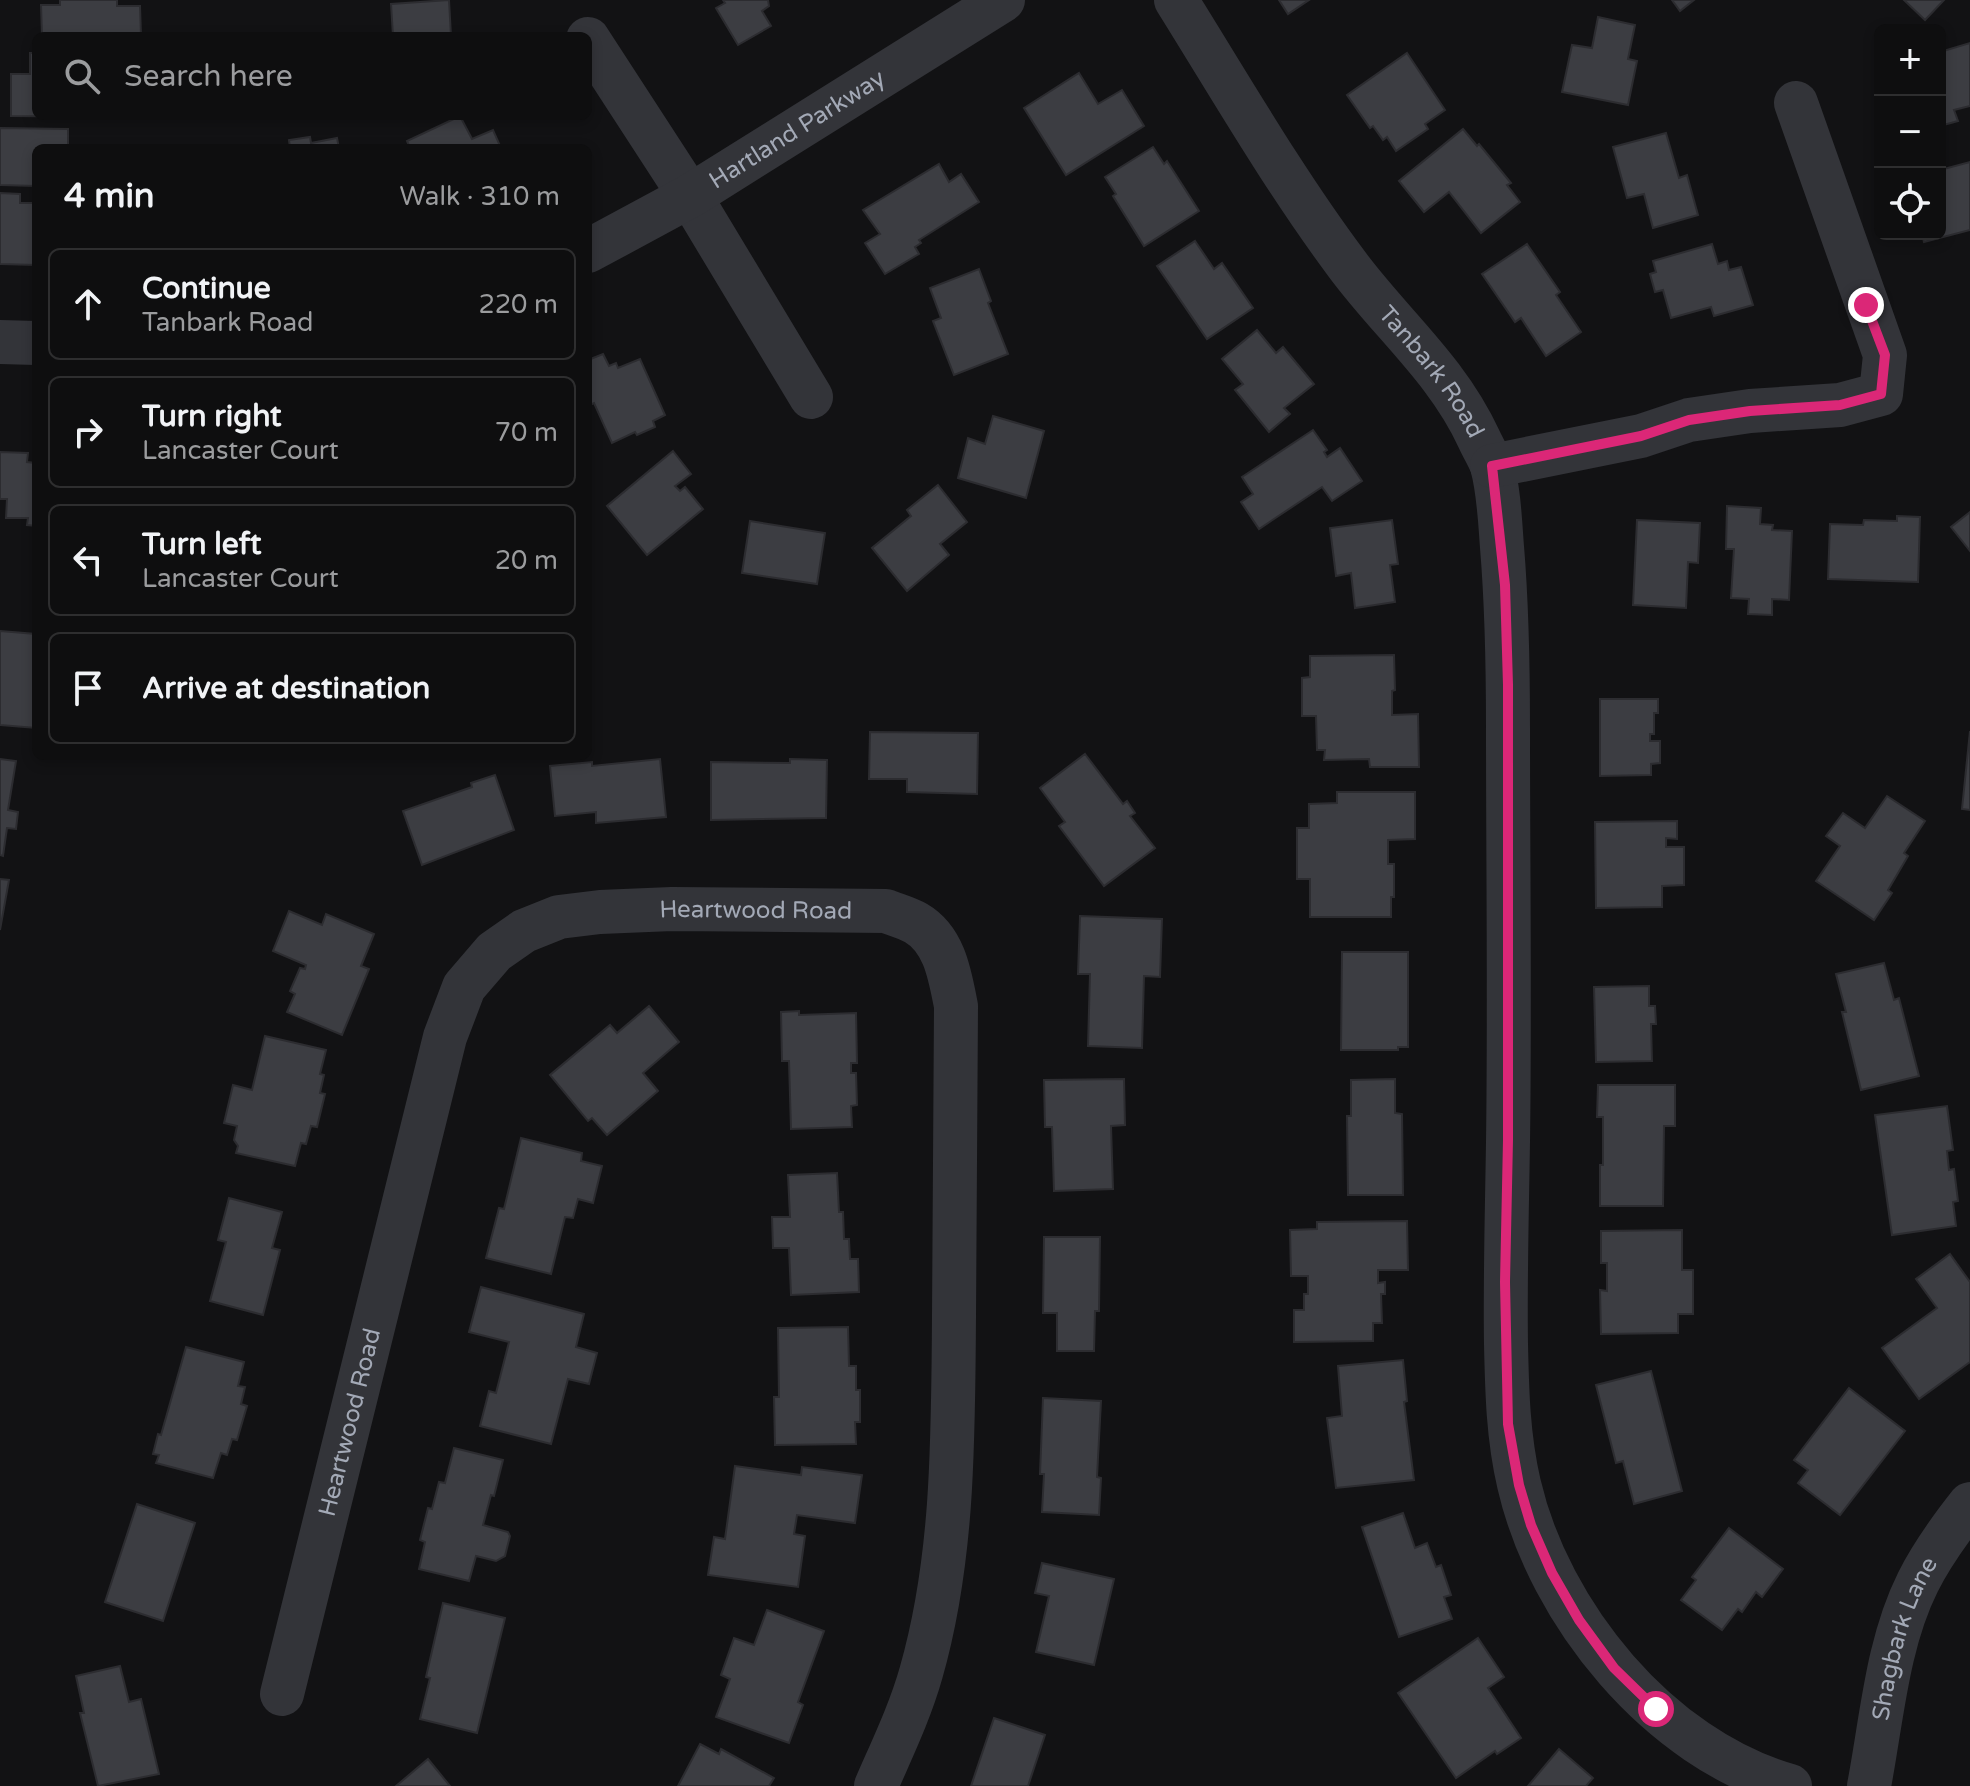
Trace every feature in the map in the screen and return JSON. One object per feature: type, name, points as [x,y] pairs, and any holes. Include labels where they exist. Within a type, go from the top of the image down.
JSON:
[{"type":"street","name":"Hartland Parkway","points":[[592,249],[690,196],[1003,0]]},
{"type":"street","name":"Tanbark Road","points":[[1176,0],[1319,226],[1349,268],[1419,346],[1468,415],[1492,466],[1505,585],[1508,685],[1505,1282],[1508,1424],[1519,1485],[1531,1525],[1552,1573],[1579,1620],[1614,1668],[1656,1709],[1705,1748],[1769,1780],[1790,1786]]},
{"type":"street","points":[[592,45],[690,196],[811,397]]},
{"type":"street","points":[[1492,466],[1641,436],[1689,420],[1750,411],[1840,405],[1881,394],[1885,355],[1796,103]]},
{"type":"street","points":[[0,342],[32,343]]},
{"type":"street","name":"Heartwood Road","points":[[282,1694],[445,1037],[464,987],[494,952],[524,931],[559,917],[672,909],[886,911],[918,924],[938,945],[949,968],[956,1006],[953,1425],[947,1525],[937,1601],[921,1673],[876,1786]]},
{"type":"street","name":"Shagbark Lane","points":[[1869,1786],[1899,1633],[1918,1583],[1940,1545],[1970,1504]]},
{"type":"building","points":[[60,0],[117,0],[117,6],[140,6],[141,32],[42,32],[41,5],[60,5]]},
{"type":"building","points":[[449,0],[451,32],[393,32],[391,4]]},
{"type":"building","points":[[723,0],[768,0],[769,6],[762,11],[771,26],[738,45],[716,8],[725,3]]},
{"type":"building","points":[[1279,0],[1309,0],[1288,14]]},
{"type":"building","points":[[1672,0],[1694,0],[1680,11]]},
{"type":"building","points":[[1904,0],[1944,0],[1925,20]]},
{"type":"building","points":[[1598,17],[1635,25],[1628,59],[1637,61],[1628,105],[1562,92],[1572,45],[1592,48]]},
{"type":"building","points":[[1970,43],[1970,106],[1954,110],[1958,121],[1946,124],[1946,96],[1946,50]]},
{"type":"building","points":[[32,53],[32,116],[11,116],[11,74],[30,74]]},
{"type":"building","points":[[1407,53],[1445,110],[1425,124],[1428,129],[1396,151],[1387,137],[1383,140],[1373,126],[1370,128],[1347,95]]},
{"type":"building","points":[[1079,73],[1098,104],[1122,90],[1144,126],[1066,175],[1024,108]]},
{"type":"building","points":[[452,120],[462,120],[472,139],[493,130],[499,144],[408,144],[407,141]]},
{"type":"building","points":[[0,128],[68,129],[68,144],[32,144],[32,186],[0,185]]},
{"type":"building","points":[[1463,129],[1511,183],[1507,185],[1520,202],[1481,233],[1449,192],[1424,212],[1399,181]]},
{"type":"building","points":[[1666,133],[1679,178],[1687,175],[1698,215],[1653,228],[1644,194],[1627,198],[1613,147]]},
{"type":"building","points":[[310,137],[311,143],[337,138],[338,144],[290,144],[289,140]]},
{"type":"building","points":[[1153,147],[1164,164],[1167,161],[1199,211],[1144,246],[1105,177]]},
{"type":"building","points":[[1970,162],[1970,230],[1946,236],[1946,168]]},
{"type":"building","points":[[939,164],[949,182],[961,174],[979,202],[919,240],[921,243],[915,247],[919,254],[885,274],[865,243],[880,234],[863,210]]},
{"type":"building","points":[[0,193],[20,194],[20,203],[32,203],[32,265],[0,264]]},
{"type":"building","points":[[1195,241],[1214,269],[1222,263],[1253,308],[1207,339],[1157,266]]},
{"type":"building","points":[[1527,244],[1560,292],[1556,295],[1581,332],[1546,356],[1521,318],[1515,322],[1482,274]]},
{"type":"building","points":[[1712,244],[1718,264],[1727,261],[1729,270],[1741,267],[1753,305],[1714,316],[1711,307],[1671,318],[1663,290],[1655,292],[1650,274],[1656,272],[1653,261]]},
{"type":"building","points":[[979,269],[991,301],[988,303],[1008,354],[954,375],[933,321],[941,318],[930,288]]},
{"type":"building","points":[[1257,330],[1276,353],[1283,347],[1314,384],[1284,408],[1290,414],[1269,432],[1235,390],[1243,384],[1222,359]]},
{"type":"building","points":[[603,354],[609,366],[616,363],[618,368],[640,359],[665,415],[653,421],[655,427],[612,443],[592,404],[592,358]]},
{"type":"building","points":[[993,416],[1044,431],[1026,498],[958,478],[968,438],[985,444]]},
{"type":"building","points":[[1313,430],[1327,450],[1324,452],[1327,457],[1340,448],[1362,481],[1332,501],[1322,487],[1259,529],[1241,502],[1253,494],[1242,477]]},
{"type":"building","points":[[673,451],[691,474],[675,486],[680,491],[685,487],[703,509],[647,555],[607,506]]},
{"type":"building","points":[[0,452],[28,453],[27,462],[32,463],[32,526],[27,525],[28,518],[6,518],[7,499],[0,499]]},
{"type":"building","points":[[938,485],[967,522],[940,544],[949,555],[907,591],[872,548],[911,516],[907,510]]},
{"type":"building","points":[[1727,506],[1761,508],[1760,524],[1773,525],[1772,530],[1792,531],[1789,600],[1772,599],[1772,615],[1748,614],[1749,599],[1731,598],[1734,549],[1726,549]]},
{"type":"building","points":[[1970,512],[1970,551],[1951,527]]},
{"type":"building","points":[[1897,516],[1920,517],[1918,582],[1828,579],[1830,524],[1863,525],[1864,520],[1897,521]]},
{"type":"building","points":[[1392,520],[1398,564],[1390,565],[1395,602],[1355,608],[1351,573],[1336,576],[1330,528]]},
{"type":"building","points":[[1637,520],[1700,523],[1698,563],[1688,562],[1686,608],[1633,605]]},
{"type":"building","points":[[750,521],[825,533],[817,584],[742,573]]},
{"type":"building","points":[[0,631],[32,634],[32,728],[0,725]]},
{"type":"building","points":[[1394,655],[1392,715],[1418,714],[1419,767],[1370,767],[1369,759],[1324,760],[1325,750],[1317,750],[1316,716],[1302,716],[1302,678],[1310,677],[1310,656]]},
{"type":"building","points":[[1600,699],[1658,699],[1654,734],[1650,734],[1650,741],[1660,741],[1660,763],[1651,764],[1651,775],[1600,776]]},
{"type":"building","points":[[1970,731],[1970,810],[1962,809]]},
{"type":"building","points":[[870,732],[978,733],[977,794],[907,792],[907,779],[869,779]]},
{"type":"building","points":[[1085,754],[1123,804],[1127,801],[1135,813],[1130,816],[1155,848],[1104,886],[1059,826],[1065,822],[1040,788]]},
{"type":"building","points":[[0,759],[16,761],[8,810],[18,812],[16,829],[7,828],[3,856],[0,855]]},
{"type":"building","points":[[660,759],[666,817],[596,823],[596,812],[555,816],[550,766],[592,762],[592,766]]},
{"type":"building","points":[[790,759],[827,760],[826,818],[711,820],[711,762],[790,763]]},
{"type":"building","points":[[495,775],[514,830],[422,865],[403,811],[472,787],[471,783]]},
{"type":"building","points":[[1337,792],[1415,792],[1415,839],[1388,840],[1388,864],[1394,864],[1391,917],[1310,917],[1310,879],[1297,879],[1297,828],[1309,828],[1309,804],[1337,803]]},
{"type":"building","points":[[1887,796],[1925,821],[1904,853],[1908,856],[1888,890],[1892,893],[1874,920],[1816,881],[1840,846],[1826,836],[1843,813],[1865,828]]},
{"type":"building","points":[[1677,821],[1677,839],[1666,838],[1666,847],[1684,847],[1684,885],[1662,886],[1662,907],[1596,908],[1595,822]]},
{"type":"building","points":[[0,879],[9,880],[0,930]]},
{"type":"building","points":[[289,911],[322,925],[326,914],[374,934],[361,966],[369,969],[342,1035],[287,1012],[295,994],[290,991],[300,968],[305,969],[306,965],[273,951]]},
{"type":"building","points":[[1080,916],[1162,919],[1160,977],[1144,976],[1142,1048],[1088,1046],[1090,974],[1078,974]]},
{"type":"building","points":[[1342,952],[1408,952],[1408,1047],[1398,1047],[1398,1050],[1341,1050]]},
{"type":"building","points":[[1884,963],[1894,1000],[1899,998],[1919,1076],[1861,1090],[1836,974]]},
{"type":"building","points":[[1649,986],[1649,1006],[1655,1006],[1656,1024],[1651,1024],[1652,1061],[1596,1062],[1594,987]]},
{"type":"building","points":[[649,1006],[679,1042],[643,1073],[658,1091],[607,1135],[592,1118],[588,1121],[550,1075],[610,1025],[617,1033]]},
{"type":"building","points":[[799,1011],[799,1015],[856,1013],[857,1063],[851,1063],[851,1073],[856,1073],[857,1105],[851,1106],[852,1127],[791,1129],[789,1061],[782,1061],[781,1012]]},
{"type":"building","points":[[265,1036],[326,1050],[320,1074],[324,1075],[320,1093],[325,1094],[317,1127],[311,1126],[306,1144],[301,1143],[295,1166],[236,1153],[238,1146],[234,1140],[237,1126],[224,1123],[233,1085],[252,1090]]},
{"type":"building","points":[[1124,1079],[1125,1125],[1111,1126],[1113,1189],[1054,1191],[1052,1127],[1045,1127],[1044,1080]]},
{"type":"building","points":[[1395,1079],[1395,1113],[1402,1114],[1403,1195],[1348,1195],[1347,1116],[1351,1116],[1351,1080]]},
{"type":"building","points":[[1598,1085],[1675,1085],[1675,1126],[1664,1126],[1663,1206],[1600,1206],[1603,1117],[1597,1117]]},
{"type":"building","points":[[1947,1106],[1953,1150],[1947,1151],[1949,1170],[1954,1169],[1958,1201],[1953,1202],[1956,1226],[1892,1235],[1875,1115]]},
{"type":"building","points":[[521,1138],[582,1153],[581,1161],[602,1166],[593,1203],[578,1199],[573,1218],[565,1217],[551,1274],[486,1258],[499,1208],[504,1209]]},
{"type":"building","points":[[837,1173],[839,1212],[843,1212],[844,1239],[849,1239],[850,1259],[858,1259],[859,1292],[791,1295],[789,1248],[773,1248],[772,1217],[790,1217],[788,1175]]},
{"type":"building","points":[[229,1198],[282,1212],[272,1248],[280,1250],[263,1315],[210,1301],[226,1242],[218,1240]]},
{"type":"building","points":[[1407,1221],[1408,1270],[1378,1270],[1378,1283],[1385,1282],[1385,1294],[1381,1294],[1382,1323],[1373,1323],[1373,1341],[1294,1342],[1294,1310],[1304,1310],[1308,1276],[1291,1276],[1290,1230],[1317,1229],[1317,1222]]},
{"type":"building","points":[[1682,1230],[1682,1270],[1693,1270],[1693,1314],[1678,1314],[1678,1333],[1601,1334],[1600,1290],[1607,1291],[1607,1263],[1601,1263],[1601,1231]]},
{"type":"building","points":[[1044,1237],[1100,1237],[1099,1311],[1095,1311],[1094,1351],[1057,1351],[1057,1313],[1043,1313]]},
{"type":"building","points":[[1950,1254],[1970,1282],[1970,1362],[1919,1399],[1882,1348],[1937,1308],[1916,1279]]},
{"type":"building","points":[[481,1287],[584,1314],[576,1347],[597,1353],[589,1384],[568,1379],[551,1444],[480,1426],[489,1391],[496,1393],[509,1342],[469,1332]]},
{"type":"building","points":[[848,1327],[849,1366],[856,1366],[856,1390],[860,1390],[860,1422],[855,1422],[856,1444],[775,1445],[774,1397],[779,1397],[778,1328]]},
{"type":"building","points":[[186,1347],[244,1362],[238,1386],[245,1387],[241,1404],[247,1406],[237,1440],[232,1439],[227,1455],[221,1453],[213,1478],[156,1463],[159,1455],[153,1454]]},
{"type":"building","points":[[1403,1360],[1407,1401],[1404,1402],[1414,1480],[1336,1488],[1327,1418],[1342,1416],[1338,1366]]},
{"type":"building","points":[[1651,1371],[1682,1491],[1634,1504],[1623,1461],[1616,1463],[1596,1385]]},
{"type":"building","points":[[1849,1388],[1905,1431],[1840,1515],[1798,1483],[1808,1470],[1794,1460]]},
{"type":"building","points":[[1043,1398],[1101,1401],[1097,1477],[1101,1478],[1099,1515],[1042,1512]]},
{"type":"building","points":[[454,1448],[503,1460],[483,1525],[508,1532],[510,1536],[505,1556],[496,1561],[476,1556],[469,1581],[419,1569],[425,1542],[420,1540],[428,1508],[432,1509],[439,1482],[445,1483]]},
{"type":"building","points":[[735,1466],[801,1475],[802,1467],[862,1475],[855,1523],[797,1515],[794,1534],[805,1536],[798,1587],[708,1575],[714,1537],[725,1539]]},
{"type":"building","points":[[137,1504],[195,1523],[163,1621],[105,1602]]},
{"type":"building","points":[[1403,1513],[1415,1548],[1427,1543],[1436,1567],[1441,1565],[1451,1595],[1444,1597],[1452,1619],[1399,1637],[1362,1527]]},
{"type":"building","points":[[1729,1528],[1783,1569],[1762,1597],[1756,1592],[1742,1612],[1738,1609],[1722,1630],[1681,1600],[1696,1580],[1692,1577]]},
{"type":"building","points":[[1042,1563],[1114,1579],[1094,1665],[1036,1652],[1049,1596],[1035,1593]]},
{"type":"building","points":[[443,1603],[505,1618],[477,1733],[420,1719]]},
{"type":"building","points":[[767,1610],[824,1631],[798,1702],[803,1705],[789,1743],[716,1717],[730,1679],[721,1675],[734,1638],[754,1645]]},
{"type":"building","points":[[1478,1638],[1504,1677],[1488,1688],[1521,1738],[1497,1754],[1495,1751],[1456,1778],[1398,1693]]},
{"type":"building","points":[[120,1666],[129,1702],[141,1699],[159,1774],[98,1786],[80,1713],[84,1713],[76,1676]]},
{"type":"building","points":[[994,1718],[1045,1735],[1028,1786],[971,1786]]},
{"type":"building","points":[[700,1744],[719,1754],[721,1749],[774,1778],[769,1786],[678,1786]]},
{"type":"building","points":[[1559,1749],[1593,1778],[1586,1786],[1528,1786]]},
{"type":"building","points":[[428,1759],[450,1786],[396,1786]]},
{"type":"route","points":[[1656,1709],[1614,1668],[1579,1620],[1552,1573],[1531,1525],[1519,1485],[1508,1424],[1505,1282],[1508,685],[1505,585],[1492,466],[1641,436],[1689,420],[1750,411],[1840,405],[1881,394],[1885,355],[1866,305]]}]
